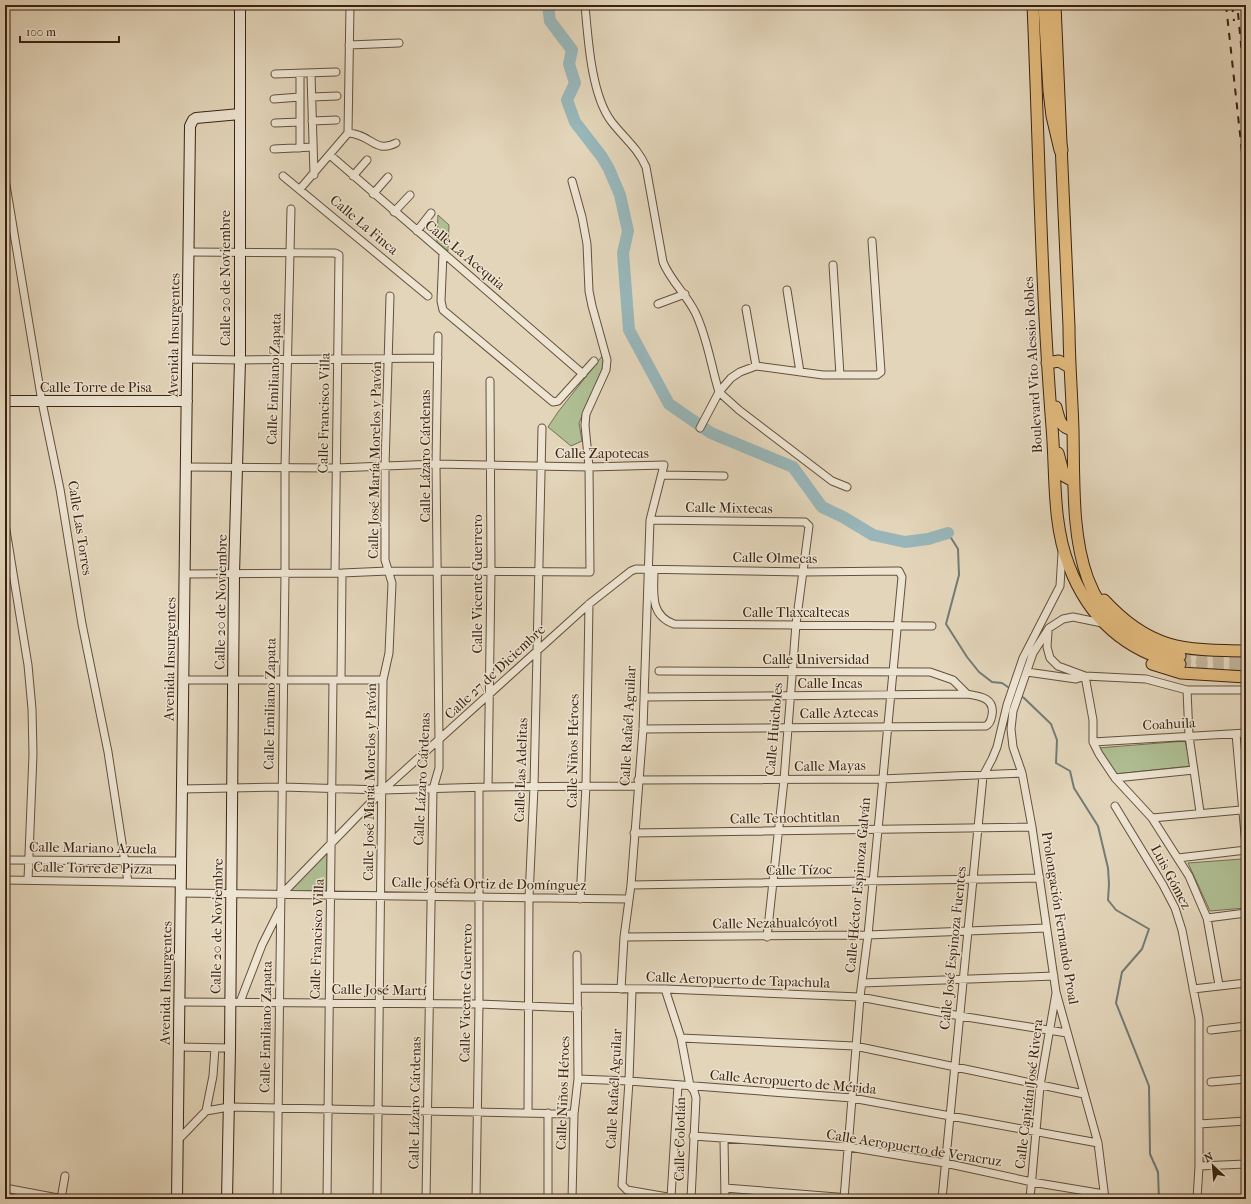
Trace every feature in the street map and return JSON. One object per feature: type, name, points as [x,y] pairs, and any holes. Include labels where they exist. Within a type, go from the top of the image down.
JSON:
[{"type":"highway","points":[[1045,5],[1053,116],[1061,150]]},
{"type":"main road","name":"Boulevard Vito Alessio Robles","points":[[1033,5],[1047,363],[1058,516],[1062,546],[1076,583],[1090,607],[1102,623],[1140,650],[1152,656],[1180,660],[1151,647],[1120,628],[1104,609],[1088,581],[1078,546],[1073,481],[1073,430],[1069,368],[1069,327],[1055,5]]},
{"type":"main road","points":[[1047,363],[1059,361],[1069,368]]},
{"type":"main road","points":[[1048,376],[1061,424],[1067,429],[1073,430]]},
{"type":"main road","points":[[1053,435],[1063,472],[1067,478],[1073,481]]},
{"type":"main road","points":[[1088,581],[1110,606],[1132,626],[1150,637],[1182,648],[1246,651]]},
{"type":"main road","points":[[1102,623],[1117,643],[1139,658],[1156,665],[1182,673],[1246,677]]},
{"type":"street","name":"Calle 20 de Noviembre","points":[[227,1199],[230,1048],[235,1002],[231,894],[234,574],[240,360],[240,5]]},
{"type":"street","points":[[300,189],[314,175],[348,134],[350,5]]},
{"type":"street","points":[[585,5],[588,47],[600,102],[611,121],[642,157],[646,167],[663,262],[696,314],[719,392],[739,410],[832,481],[847,487]]},
{"type":"street","points":[[349,45],[399,43]]},
{"type":"street","points":[[275,74],[336,72]]},
{"type":"street","points":[[300,74],[300,148]]},
{"type":"street","points":[[311,74],[314,175]]},
{"type":"street","points":[[312,97],[338,96]]},
{"type":"street","points":[[274,99],[300,98]]},
{"type":"street","name":"Avenida Insurgentes","points":[[177,1199],[190,126],[193,120],[200,117],[240,114]]},
{"type":"street","points":[[312,121],[336,120]]},
{"type":"street","points":[[275,123],[300,122]]},
{"type":"street","points":[[348,134],[366,138],[382,148],[388,148],[396,143]]},
{"type":"street","points":[[274,149],[313,147]]},
{"type":"street","name":"Calle La Acequia","points":[[330,155],[373,194],[583,374]]},
{"type":"street","points":[[353,176],[367,160]]},
{"type":"street","name":"Calle La Finca","points":[[282,176],[300,189],[428,296]]},
{"type":"street","points":[[373,194],[388,177]]},
{"type":"street","name":"Calle Las Torres","points":[[5,179],[42,402],[60,488],[82,624],[108,752],[128,882]]},
{"type":"street","points":[[185,574],[285,574],[388,571],[539,573],[590,572],[589,467],[585,425],[586,414],[606,370],[607,360],[592,306],[589,285],[587,244],[582,217],[572,181]]},
{"type":"street","points":[[394,212],[410,195]]},
{"type":"street","name":"Calle Emiliano Zapata","points":[[277,1199],[280,909],[282,894],[285,467],[291,208]]},
{"type":"street","points":[[417,231],[431,213]]},
{"type":"street","points":[[700,428],[719,392],[740,372],[756,366],[800,372],[840,375],[877,375],[881,372],[872,240]]},
{"type":"street","points":[[189,252],[291,253]]},
{"type":"street","name":"Calle Francisco Villa","points":[[291,253],[338,254],[340,256],[336,468],[339,573],[337,680],[332,788],[333,842],[328,1002],[327,1199]]},
{"type":"street","points":[[443,253],[442,307],[553,402],[556,402],[594,361]]},
{"type":"street","points":[[833,265],[840,375]]},
{"type":"street","points":[[787,290],[800,372]]},
{"type":"street","points":[[658,304],[684,294]]},
{"type":"street","name":"Calle José María Morelos y Pavón","points":[[377,1199],[377,1111],[383,790],[383,680],[389,653],[392,583],[385,560],[385,466],[390,296]]},
{"type":"street","points":[[746,309],[756,366]]},
{"type":"street","name":"Calle Lázaro Cárdenas","points":[[426,1199],[433,789],[439,768],[436,464],[438,336]]},
{"type":"street","points":[[187,359],[288,360],[438,358]]},
{"type":"street","name":"Calle Vicente Guerrero","points":[[488,787],[491,572],[490,381]]},
{"type":"street","name":"Calle Torre de Pisa","points":[[5,401],[187,401]]},
{"type":"street","name":"Calle Las Adelitas","points":[[528,1113],[529,898],[534,787],[542,428]]},
{"type":"street","name":"Calle Zapotecas","points":[[186,467],[336,468],[436,464],[589,467],[664,465]]},
{"type":"street","name":"Calle Rafaél Aguilar","points":[[621,989],[624,937],[631,885],[643,728],[651,570],[650,520],[664,465]]},
{"type":"street","points":[[662,475],[724,476]]},
{"type":"street","name":"Calle Mixtecas","points":[[650,520],[805,522],[808,524]]},
{"type":"street","points":[[5,524],[28,665],[32,709],[30,860],[28,880]]},
{"type":"street","name":"Calle Huicholes","points":[[767,937],[777,832],[784,780],[796,624],[810,528],[808,524]]},
{"type":"street","points":[[1019,680],[1031,640],[1051,607],[1060,586],[1062,546]]},
{"type":"street","name":"Calle Olmecas","points":[[651,570],[803,572],[896,570],[901,573]]},
{"type":"street","name":"Calle 27 de Diciembre","points":[[282,894],[383,790],[589,604],[631,571],[651,570]]},
{"type":"street","name":"Calle Tlaxcaltecas","points":[[651,570],[655,605],[660,617],[674,624],[932,626]]},
{"type":"street","name":"Calle Héctor Espinoza Galván","points":[[844,1198],[860,997],[868,935],[881,779],[901,573]]},
{"type":"street","name":"Calle Niños Héroes","points":[[580,899],[586,786],[589,604]]},
{"type":"street","points":[[1019,680],[1027,672],[1033,653],[1049,628],[1063,619],[1073,617],[1102,623]]},
{"type":"street","points":[[1049,628],[1046,638],[1050,658],[1058,666],[1085,676],[1146,679],[1187,690],[1246,690]]},
{"type":"street","name":"Calle Universidad","points":[[659,671],[930,672],[953,680],[967,694]]},
{"type":"street","points":[[1027,672],[1076,679],[1085,676]]},
{"type":"street","points":[[1085,676],[1093,720],[1094,742],[1099,754],[1115,778],[1152,818],[1189,876],[1207,918],[1219,985]]},
{"type":"street","points":[[183,680],[383,680]]},
{"type":"street","name":"Calle José Espinoza Fuentes","points":[[942,1199],[972,880],[979,827],[982,776],[997,747],[1007,705],[1019,680]]},
{"type":"street","name":"Prolongación Fernando Proal","points":[[1019,680],[1013,711],[1011,738],[1022,774],[1032,827],[1056,992],[1098,1142],[1104,1197]]},
{"type":"street","points":[[1187,690],[1189,736],[1200,812]]},
{"type":"street","name":"Calle Incas","points":[[644,697],[967,694],[978,696],[990,702],[993,708],[990,723],[988,725]]},
{"type":"street","name":"Calle Aztecas","points":[[643,728],[988,725]]},
{"type":"street","name":"Coahuila","points":[[1094,742],[1246,733]]},
{"type":"street","points":[[1236,734],[1241,810],[1246,846]]},
{"type":"street","points":[[1115,778],[1194,770]]},
{"type":"street","name":"Calle Mayas","points":[[182,789],[282,787],[383,790],[586,786],[638,783],[881,779],[1022,774]]},
{"type":"street","name":"Calle Vicente Guerrero","points":[[476,1199],[480,788]]},
{"type":"street","name":"Luis Gómez","points":[[1116,806],[1163,885],[1175,908],[1182,930],[1200,1032],[1199,1166],[1197,1199]]},
{"type":"street","points":[[1152,818],[1200,812],[1241,810]]},
{"type":"street","name":"Calle Tenochtitlan","points":[[634,833],[1032,827]]},
{"type":"street","points":[[1178,858],[1246,850]]},
{"type":"street","name":"Calle Mariano Azuela","points":[[5,860],[126,862],[181,861]]},
{"type":"street","name":"Calle Tízoc","points":[[631,885],[1040,878]]},
{"type":"street","name":"Calle Torre de Pizza","points":[[5,880],[128,882],[181,888]]},
{"type":"street","name":"Calle Joséfa Ortiz de Domínguez","points":[[181,888],[231,894],[628,899]]},
{"type":"street","points":[[235,1002],[280,909]]},
{"type":"street","points":[[1207,918],[1246,913]]},
{"type":"street","name":"Calle Nezahualcóyotl","points":[[624,937],[868,935],[1046,928]]},
{"type":"street","name":"Calle Niños Héroes","points":[[572,1199],[574,1114],[578,1079],[577,955]]},
{"type":"street","points":[[862,983],[1054,976]]},
{"type":"street","points":[[1193,989],[1246,983]]},
{"type":"street","name":"Calle Aeropuerto de Tapachula","points":[[578,988],[860,997],[1048,1032],[1067,1033]]},
{"type":"street","name":"Calle Rafaél Aguilar","points":[[632,990],[629,1081],[622,1185],[624,1189],[670,1197]]},
{"type":"street","name":"Calle Colotlán","points":[[664,990],[680,1038],[690,1086],[694,1091],[696,1098],[691,1199]]},
{"type":"street","name":"Calle Capitán José Rivera","points":[[1030,1199],[1040,1086],[1056,992]]},
{"type":"street","name":"Calle José Martí","points":[[179,1002],[279,1001],[479,1004],[578,1008]]},
{"type":"street","points":[[1211,1030],[1246,1026]]},
{"type":"street","points":[[680,1038],[856,1046],[954,1066],[1040,1086],[1084,1094]]},
{"type":"street","points":[[179,1047],[230,1048]]},
{"type":"street","points":[[178,1140],[206,1111],[212,1076],[214,1048]]},
{"type":"street","name":"Calle Aeropuerto de Mérida","points":[[578,1079],[629,1081],[852,1098],[1098,1142]]},
{"type":"street","points":[[1211,1082],[1246,1079]]},
{"type":"street","points":[[678,1085],[670,1197],[680,1199]]},
{"type":"street","points":[[206,1111],[229,1107],[574,1114]]},
{"type":"street","name":"Calle Niños Héroes","points":[[548,1113],[548,1199]]},
{"type":"street","points":[[1199,1124],[1246,1122]]},
{"type":"street","name":"Calle Aeropuerto de Veracruz","points":[[693,1136],[848,1147],[945,1163],[1104,1197]]},
{"type":"street","points":[[724,1139],[725,1199]]},
{"type":"street","points":[[1199,1166],[1246,1164]]},
{"type":"street","points":[[5,1188],[62,1199],[65,1176]]},
{"type":"street","points":[[725,1188],[862,1199]]},
{"type":"green space","points":[[438,215],[449,225],[448,251],[437,242]]},
{"type":"green space","points":[[603,355],[606,360],[579,423],[582,441],[571,446],[548,427]]},
{"type":"green space","points":[[1185,741],[1191,766],[1115,774],[1098,748]]},
{"type":"green space","points":[[327,853],[327,891],[289,891]]},
{"type":"green space","points":[[1242,859],[1246,908],[1210,911],[1188,863]]},
{"type":"waterway","points":[[548,5],[550,21],[572,50],[569,64],[575,83],[567,100],[575,122],[602,157],[620,195],[628,231],[623,253],[629,330],[669,404],[711,433],[793,467],[822,507],[843,517],[873,535],[905,542],[928,539],[948,533]]},
{"type":"waterway","points":[[948,533],[958,549],[959,575],[946,624],[967,657],[979,672],[992,682],[1002,683],[1024,698],[1051,724],[1057,740],[1056,763],[1070,771],[1074,788],[1098,826],[1108,868],[1108,900],[1116,910],[1149,929],[1142,949],[1122,972],[1116,1003],[1149,1086],[1150,1154],[1158,1172],[1159,1199]]},
{"type":"tunnel","points":[[1180,656],[1200,659],[1246,659]]},
{"type":"tunnel","points":[[1180,664],[1220,668],[1246,668]]},
{"type":"railway","points":[[1226,5],[1246,189]]},
{"type":"railway","points":[[1232,5],[1234,21]]},
{"type":"railway","points":[[1238,13],[1246,97]]}]
